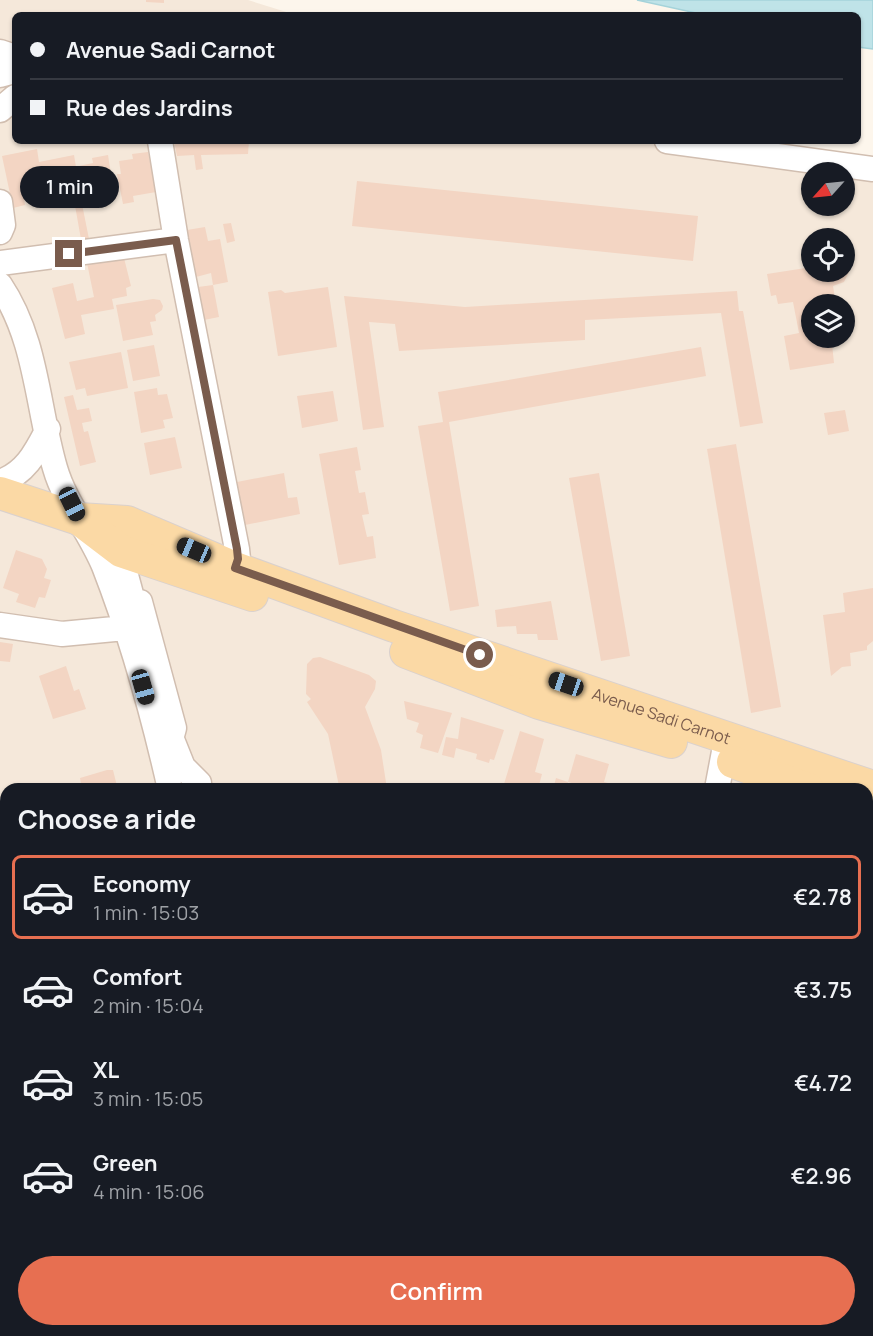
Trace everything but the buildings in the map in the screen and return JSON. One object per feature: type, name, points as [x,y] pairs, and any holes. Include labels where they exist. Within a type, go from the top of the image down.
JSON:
[{"type":"main road","name":"Avenue Sadi Carnot","points":[[0,493],[79,519],[127,522],[235,568],[731,748],[768,772],[794,783]]},
{"type":"main road","name":"Avenue Sadi Carnot","points":[[79,519],[124,561],[260,598],[539,703],[731,748]]},
{"type":"main road","name":"Avenue Sadi Carnot","points":[[768,772],[845,783]]},
{"type":"street","points":[[0,110],[12,100]]},
{"type":"street","points":[[160,144],[176,240],[230,509],[238,559],[235,568]]},
{"type":"street","points":[[689,144],[873,169]]},
{"type":"street","points":[[0,202],[3,225],[0,232]]},
{"type":"street","points":[[0,263],[176,240]]},
{"type":"street","points":[[0,285],[21,324],[48,429],[55,467],[103,564],[125,628],[161,746],[169,783]]},
{"type":"street","points":[[0,482],[16,475],[27,465],[48,429]]},
{"type":"street","points":[[124,561],[171,739],[183,767],[193,783]]},
{"type":"street","points":[[0,625],[62,634],[125,628]]},
{"type":"street","points":[[719,783],[731,748]]},
{"type":"shaded area","points":[[0,0],[248,0],[286,12],[12,12],[12,144],[735,144],[853,162],[801,162],[801,216],[855,216],[855,162],[873,165],[873,783],[0,783]]},
{"type":"water","points":[[637,0],[873,0],[873,49],[861,47],[861,12],[691,12]]},
{"type":"route","points":[[69,254],[176,240],[231,514],[238,559],[235,568],[480,655]]}]
